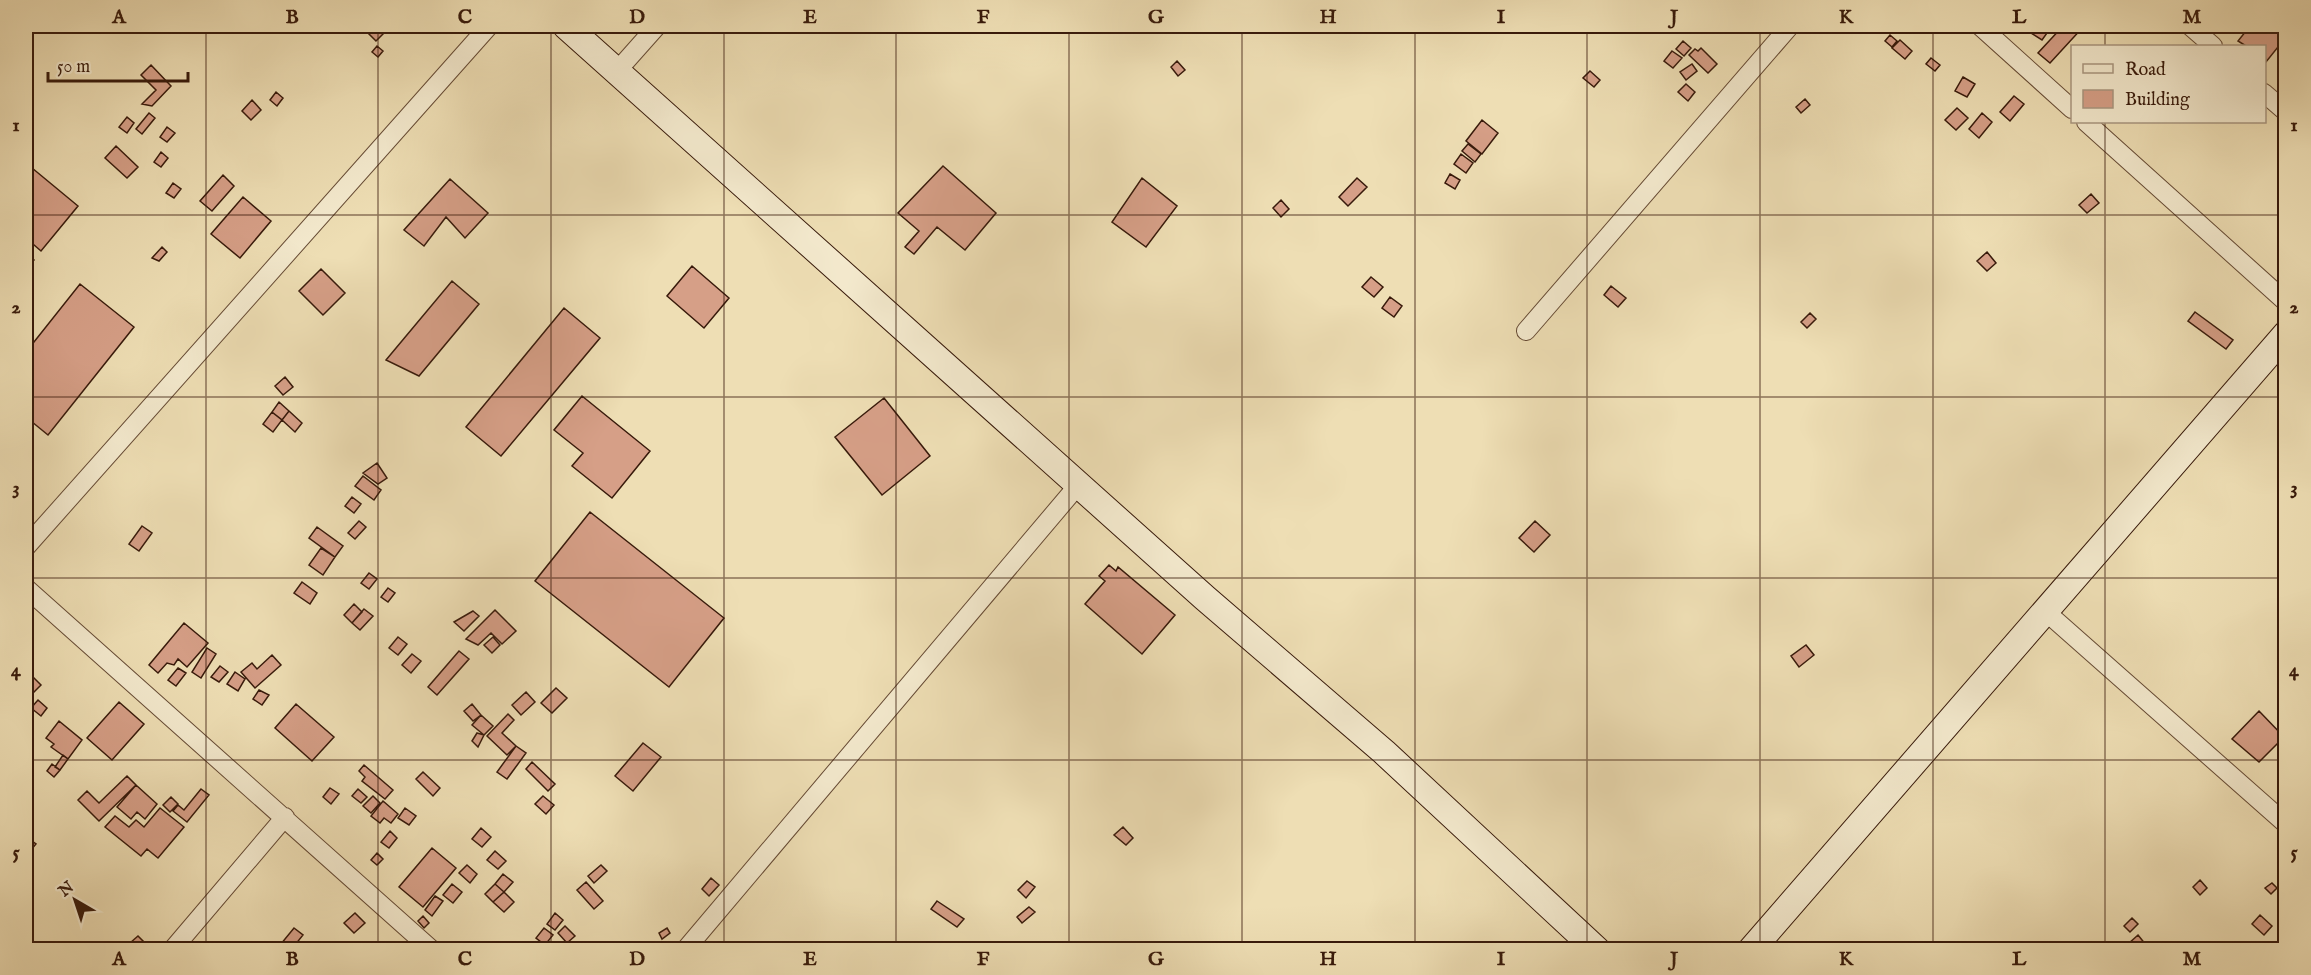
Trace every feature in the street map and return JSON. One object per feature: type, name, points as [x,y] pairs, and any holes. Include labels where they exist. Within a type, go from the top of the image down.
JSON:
[{"type":"street","points":[[26,546],[489,26]]},
{"type":"street","points":[[566,26],[1205,598],[1384,753],[1597,950]]},
{"type":"street","points":[[617,71],[657,26]]},
{"type":"street","points":[[1526,331],[1790,26]]},
{"type":"street","points":[[1980,26],[2071,107]]},
{"type":"street","points":[[2190,26],[2212,45]]},
{"type":"street","points":[[2266,94],[2286,112]]},
{"type":"street","points":[[2087,123],[2286,302]]},
{"type":"street","points":[[1751,950],[2286,334]]},
{"type":"street","points":[[685,950],[1078,484]]},
{"type":"street","points":[[26,588],[432,950]]},
{"type":"street","points":[[2045,611],[2286,824]]},
{"type":"street","points":[[172,950],[285,817]]},
{"type":"building","points":[[376,26],[391,26],[376,41],[368,33]]},
{"type":"building","points":[[2036,26],[2052,26],[2042,40],[2031,33]]},
{"type":"building","points":[[2063,26],[2084,26],[2050,63],[2038,53]]},
{"type":"building","points":[[2250,26],[2286,26],[2286,37],[2266,62],[2266,45],[2244,45],[2238,41]]},
{"type":"building","points":[[1890,35],[1897,41],[1892,47],[1885,41]]},
{"type":"building","points":[[1900,40],[1912,51],[1905,59],[1892,48]]},
{"type":"building","points":[[1683,41],[1691,48],[1684,56],[1676,49]]},
{"type":"building","points":[[377,46],[383,51],[378,57],[372,52]]},
{"type":"building","points":[[1701,48],[1717,64],[1708,73],[1689,55],[1695,49],[1698,51]]},
{"type":"building","points":[[1672,51],[1682,58],[1673,68],[1664,61]]},
{"type":"building","points":[[1931,58],[1940,65],[1935,71],[1926,64]]},
{"type":"building","points":[[1177,61],[1185,70],[1178,76],[1171,67]]},
{"type":"building","points":[[1692,64],[1697,71],[1686,80],[1680,72]]},
{"type":"building","points":[[151,65],[171,86],[152,106],[142,104],[156,90],[141,75]]},
{"type":"building","points":[[1590,71],[1600,80],[1594,87],[1583,78]]},
{"type":"building","points":[[1963,77],[1975,84],[1967,97],[1955,91]]},
{"type":"building","points":[[1686,84],[1695,92],[1688,101],[1678,92]]},
{"type":"building","points":[[276,92],[283,98],[277,106],[270,100]]},
{"type":"building","points":[[2014,96],[2024,104],[2010,121],[2000,112]]},
{"type":"building","points":[[1805,99],[1810,105],[1801,113],[1796,107]]},
{"type":"building","points":[[252,100],[261,110],[251,120],[242,111]]},
{"type":"building","points":[[1957,108],[1968,118],[1956,130],[1945,120]]},
{"type":"building","points":[[149,113],[155,118],[142,134],[136,129]]},
{"type":"building","points":[[1982,113],[1992,122],[1979,138],[1969,129]]},
{"type":"building","points":[[127,117],[134,123],[127,133],[119,127]]},
{"type":"building","points":[[1482,120],[1498,133],[1482,154],[1466,141]]},
{"type":"building","points":[[167,127],[175,133],[167,142],[160,137]]},
{"type":"building","points":[[1468,144],[1481,154],[1475,162],[1462,151]]},
{"type":"building","points":[[116,146],[138,167],[127,178],[105,158]]},
{"type":"building","points":[[161,152],[168,158],[161,167],[154,162]]},
{"type":"building","points":[[1461,154],[1473,163],[1466,173],[1454,164]]},
{"type":"building","points":[[26,163],[78,206],[41,251],[26,238]]},
{"type":"building","points":[[943,166],[996,213],[965,250],[937,227],[914,254],[905,247],[919,231],[898,213]]},
{"type":"building","points":[[1450,174],[1460,180],[1455,189],[1445,183]]},
{"type":"building","points":[[223,175],[234,186],[212,211],[200,201]]},
{"type":"building","points":[[1142,178],[1177,206],[1146,247],[1112,222]]},
{"type":"building","points":[[1357,178],[1367,187],[1348,206],[1339,197]]},
{"type":"building","points":[[450,179],[488,213],[465,238],[446,217],[424,246],[404,230]]},
{"type":"building","points":[[173,183],[181,189],[174,198],[166,193]]},
{"type":"building","points":[[2091,194],[2099,203],[2087,213],[2079,205]]},
{"type":"building","points":[[243,197],[271,221],[240,258],[211,234]]},
{"type":"building","points":[[1281,200],[1289,209],[1281,217],[1273,208]]},
{"type":"building","points":[[162,247],[167,252],[159,261],[152,258]]},
{"type":"building","points":[[26,252],[34,260],[26,268]]},
{"type":"building","points":[[1987,252],[1996,263],[1987,271],[1977,261]]},
{"type":"building","points":[[692,266],[729,298],[704,328],[667,296]]},
{"type":"building","points":[[321,269],[345,293],[323,315],[299,291]]},
{"type":"building","points":[[1371,277],[1383,287],[1374,297],[1362,287]]},
{"type":"building","points":[[452,281],[479,304],[419,376],[386,360]]},
{"type":"building","points":[[80,284],[134,327],[48,435],[26,417],[26,352]]},
{"type":"building","points":[[1611,286],[1626,298],[1618,307],[1604,295]]},
{"type":"building","points":[[1390,297],[1402,306],[1394,317],[1382,308]]},
{"type":"building","points":[[564,308],[600,338],[501,456],[466,427]]},
{"type":"building","points":[[2195,312],[2233,340],[2226,349],[2188,321]]},
{"type":"building","points":[[1810,313],[1816,319],[1807,328],[1801,322]]},
{"type":"building","points":[[285,377],[293,387],[283,395],[275,386]]},
{"type":"building","points":[[582,396],[650,451],[612,498],[572,466],[583,453],[554,430]]},
{"type":"building","points":[[884,398],[930,456],[882,495],[835,437]]},
{"type":"building","points":[[279,402],[289,411],[282,420],[272,412]]},
{"type":"building","points":[[289,411],[302,423],[295,432],[282,420]]},
{"type":"building","points":[[272,412],[282,420],[273,432],[263,424]]},
{"type":"building","points":[[377,463],[387,478],[378,484],[363,473]]},
{"type":"building","points":[[363,476],[381,490],[374,500],[355,486]]},
{"type":"building","points":[[352,497],[361,504],[354,513],[345,506]]},
{"type":"building","points":[[590,512],[724,618],[669,687],[535,581]]},
{"type":"building","points":[[359,521],[366,527],[355,539],[348,533]]},
{"type":"building","points":[[1535,521],[1550,535],[1534,552],[1519,538]]},
{"type":"building","points":[[142,526],[152,533],[139,551],[129,544]]},
{"type":"building","points":[[317,527],[343,546],[335,557],[309,538]]},
{"type":"building","points":[[321,548],[335,557],[323,575],[309,565]]},
{"type":"building","points":[[1109,565],[1116,571],[1118,567],[1175,615],[1142,654],[1085,604],[1105,581],[1099,576]]},
{"type":"building","points":[[369,573],[377,579],[369,589],[361,583]]},
{"type":"building","points":[[302,582],[317,593],[310,604],[294,593]]},
{"type":"building","points":[[388,588],[395,593],[388,602],[381,597]]},
{"type":"building","points":[[354,604],[362,612],[352,623],[344,615]]},
{"type":"building","points":[[364,609],[373,616],[360,630],[352,623]]},
{"type":"building","points":[[495,610],[516,631],[502,644],[491,633],[478,645],[466,639]]},
{"type":"building","points":[[473,611],[479,616],[464,631],[454,622]]},
{"type":"building","points":[[184,623],[208,643],[187,667],[178,659],[174,665],[167,663],[158,673],[149,665]]},
{"type":"building","points":[[398,637],[407,644],[398,655],[389,648]]},
{"type":"building","points":[[493,637],[500,645],[492,653],[484,645]]},
{"type":"building","points":[[1806,645],[1814,655],[1799,667],[1791,656]]},
{"type":"building","points":[[207,648],[216,654],[201,678],[192,672]]},
{"type":"building","points":[[459,651],[469,659],[437,695],[428,687]]},
{"type":"building","points":[[412,654],[421,661],[411,673],[402,665]]},
{"type":"building","points":[[272,655],[281,665],[255,688],[241,672],[252,663],[257,669]]},
{"type":"building","points":[[220,666],[228,672],[219,682],[211,677]]},
{"type":"building","points":[[178,668],[186,673],[176,686],[168,680]]},
{"type":"building","points":[[235,672],[245,679],[238,691],[227,684]]},
{"type":"building","points":[[33,677],[41,685],[32,694],[26,685]]},
{"type":"building","points":[[556,688],[567,698],[552,713],[541,703]]},
{"type":"building","points":[[259,690],[269,695],[262,705],[253,699]]},
{"type":"building","points":[[526,692],[535,702],[521,715],[512,705]]},
{"type":"building","points":[[38,700],[47,708],[41,716],[31,708]]},
{"type":"building","points":[[119,702],[144,724],[112,760],[87,738]]},
{"type":"building","points":[[296,704],[334,737],[312,761],[275,728]]},
{"type":"building","points":[[472,704],[481,715],[473,721],[464,711]]},
{"type":"building","points":[[2259,711],[2284,737],[2259,762],[2232,739]]},
{"type":"building","points":[[508,714],[514,720],[502,733],[516,746],[507,755],[487,736]]},
{"type":"building","points":[[481,715],[493,726],[484,735],[472,725]]},
{"type":"building","points":[[59,721],[82,740],[68,759],[51,747],[54,744],[46,738]]},
{"type":"building","points":[[477,733],[484,735],[478,747],[472,741]]},
{"type":"building","points":[[643,743],[661,757],[633,791],[615,776]]},
{"type":"building","points":[[516,746],[526,753],[507,779],[497,772]]},
{"type":"building","points":[[63,755],[68,759],[60,770],[55,767]]},
{"type":"building","points":[[532,762],[555,784],[548,791],[526,769]]},
{"type":"building","points":[[52,764],[60,770],[54,777],[47,771]]},
{"type":"building","points":[[364,765],[393,790],[385,799],[362,781],[365,777],[359,771]]},
{"type":"building","points":[[423,772],[440,788],[433,796],[416,779]]},
{"type":"building","points":[[127,776],[136,785],[99,821],[78,800],[87,791],[99,803]]},
{"type":"building","points":[[136,785],[157,804],[145,819],[137,812],[131,819],[117,807]]},
{"type":"building","points":[[330,788],[339,794],[331,804],[323,797]]},
{"type":"building","points":[[201,789],[209,795],[187,822],[173,811],[178,805],[184,810]]},
{"type":"building","points":[[358,789],[367,797],[361,803],[352,796]]},
{"type":"building","points":[[373,796],[380,803],[371,813],[363,806]]},
{"type":"building","points":[[543,796],[554,805],[546,814],[535,804]]},
{"type":"building","points":[[171,797],[178,804],[170,812],[163,805]]},
{"type":"building","points":[[383,801],[398,814],[391,823],[384,818],[380,823],[371,816]]},
{"type":"building","points":[[160,808],[184,827],[158,858],[147,849],[141,856],[105,827],[115,816],[129,827],[136,820],[144,827]]},
{"type":"building","points":[[405,808],[416,816],[409,825],[398,818]]},
{"type":"building","points":[[1123,827],[1133,838],[1126,845],[1114,835]]},
{"type":"building","points":[[481,828],[491,837],[482,847],[472,839]]},
{"type":"building","points":[[390,831],[397,838],[389,848],[381,842]]},
{"type":"building","points":[[32,841],[36,844],[26,856],[26,846]]},
{"type":"building","points":[[432,848],[456,868],[423,907],[399,887]]},
{"type":"building","points":[[495,851],[506,861],[498,869],[487,860]]},
{"type":"building","points":[[377,853],[383,859],[377,865],[371,860]]},
{"type":"building","points":[[467,865],[477,874],[470,883],[459,873]]},
{"type":"building","points":[[601,865],[607,871],[594,883],[588,876]]},
{"type":"building","points":[[503,874],[513,882],[504,892],[495,884]]},
{"type":"building","points":[[711,878],[719,885],[709,896],[702,889]]},
{"type":"building","points":[[2200,880],[2207,888],[2200,895],[2193,887]]},
{"type":"building","points":[[1027,881],[1035,887],[1026,898],[1018,890]]},
{"type":"building","points":[[586,882],[603,901],[594,909],[577,890]]},
{"type":"building","points":[[2272,883],[2277,888],[2271,894],[2265,888]]},
{"type":"building","points":[[452,884],[462,892],[453,903],[443,895]]},
{"type":"building","points":[[495,884],[504,892],[493,902],[485,894]]},
{"type":"building","points":[[504,892],[514,902],[504,912],[493,902]]},
{"type":"building","points":[[435,896],[443,901],[432,916],[425,910]]},
{"type":"building","points":[[937,901],[964,919],[957,927],[931,909]]},
{"type":"building","points":[[1029,907],[1035,912],[1022,923],[1017,917]]},
{"type":"building","points":[[355,913],[365,923],[354,933],[344,923]]},
{"type":"building","points":[[555,913],[563,920],[555,930],[547,924]]},
{"type":"building","points":[[2260,915],[2272,926],[2264,935],[2252,924]]},
{"type":"building","points":[[423,916],[429,923],[424,928],[418,921]]},
{"type":"building","points":[[2132,918],[2138,924],[2130,932],[2124,926]]},
{"type":"building","points":[[565,926],[575,936],[567,943],[558,933]]},
{"type":"building","points":[[294,928],[303,935],[291,950],[276,950]]},
{"type":"building","points":[[544,928],[553,935],[545,945],[536,938]]},
{"type":"building","points":[[667,928],[670,933],[662,939],[659,933]]},
{"type":"building","points":[[2138,935],[2146,945],[2141,950],[2130,950],[2127,945]]},
{"type":"building","points":[[138,936],[145,943],[136,950],[130,943]]}]
